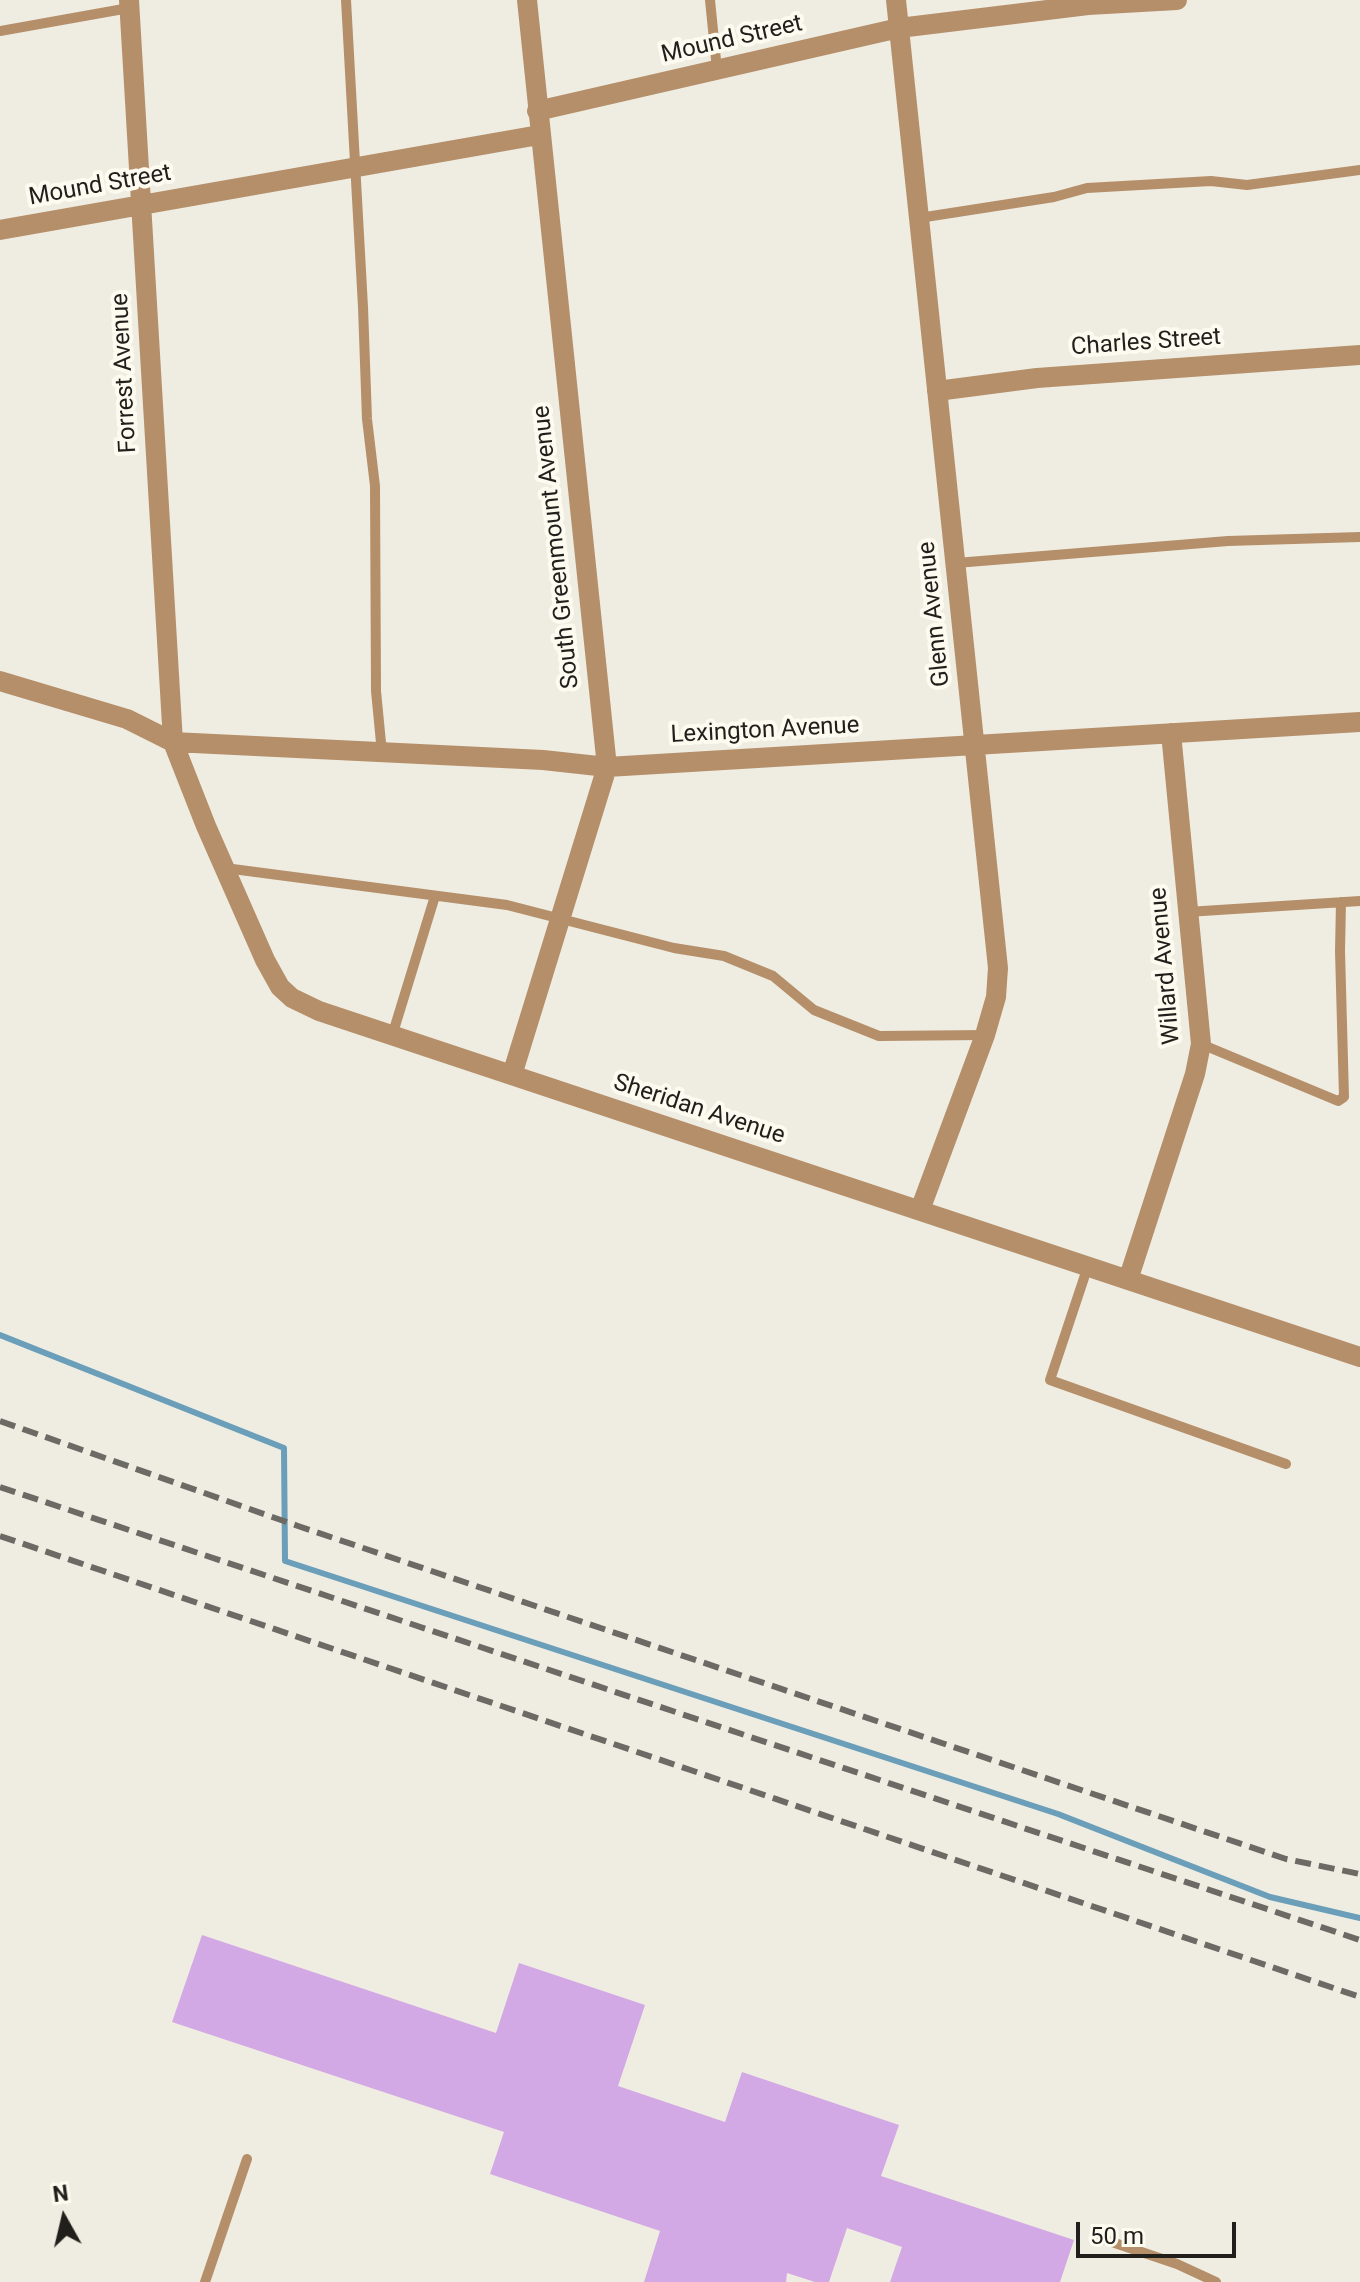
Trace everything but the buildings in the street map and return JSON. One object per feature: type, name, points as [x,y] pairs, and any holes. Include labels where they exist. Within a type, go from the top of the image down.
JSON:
[{"type":"street","name":"South Greenmount Avenue","points":[[512,1075],[607,767],[527,0]]},
{"type":"street","name":"Glenn Avenue","points":[[896,0],[998,968],[996,997],[985,1035],[920,1210]]},
{"type":"street","name":"Mound Street","points":[[537,111],[899,28],[1088,5],[1177,0]]},
{"type":"street","name":"Forrest Avenue","points":[[129,4],[173,742]]},
{"type":"street","name":"Mound Street","points":[[0,230],[539,135]]},
{"type":"street","name":"Charles Street","points":[[937,391],[1037,378],[1360,355]]},
{"type":"street","points":[[0,681],[115,715],[173,742]]},
{"type":"street","name":"Lexington Avenue","points":[[173,742],[543,760],[607,767],[1360,722]]},
{"type":"street","name":"Willard Avenue","points":[[1128,1280],[1195,1074],[1201,1044],[1171,733]]},
{"type":"street","name":"Sheridan Avenue","points":[[173,742],[265,960],[280,987],[292,998],[319,1011],[392,1036],[1360,1357]]},
{"type":"lane","points":[[346,0],[367,419],[375,486],[376,691],[382,753]]},
{"type":"lane","points":[[710,0],[717,70]]},
{"type":"lane","points":[[0,31],[129,4]]},
{"type":"lane","points":[[919,218],[1054,197],[1087,188],[1211,181],[1247,185],[1360,170]]},
{"type":"lane","points":[[956,563],[1228,541],[1360,537]]},
{"type":"lane","points":[[225,868],[507,905],[674,948],[724,956],[773,976],[814,1010],[879,1036],[985,1035]]},
{"type":"lane","points":[[392,1036],[435,896]]},
{"type":"lane","points":[[1187,912],[1360,901]]},
{"type":"lane","points":[[1201,1044],[1338,1101],[1344,1097],[1341,902]]},
{"type":"lane","points":[[1088,1266],[1050,1380],[1286,1464]]},
{"type":"lane","points":[[205,2282],[247,2159]]},
{"type":"lane","points":[[1100,2238],[1177,2264],[1216,2282]]},
{"type":"waterway","points":[[0,1335],[284,1448],[285,1561],[1058,1814],[1270,1897],[1360,1918]]},
{"type":"railway","points":[[0,1421],[298,1526],[1286,1859],[1360,1874]]},
{"type":"railway","points":[[0,1487],[1360,1940]]},
{"type":"railway","points":[[0,1536],[1360,1997]]}]
